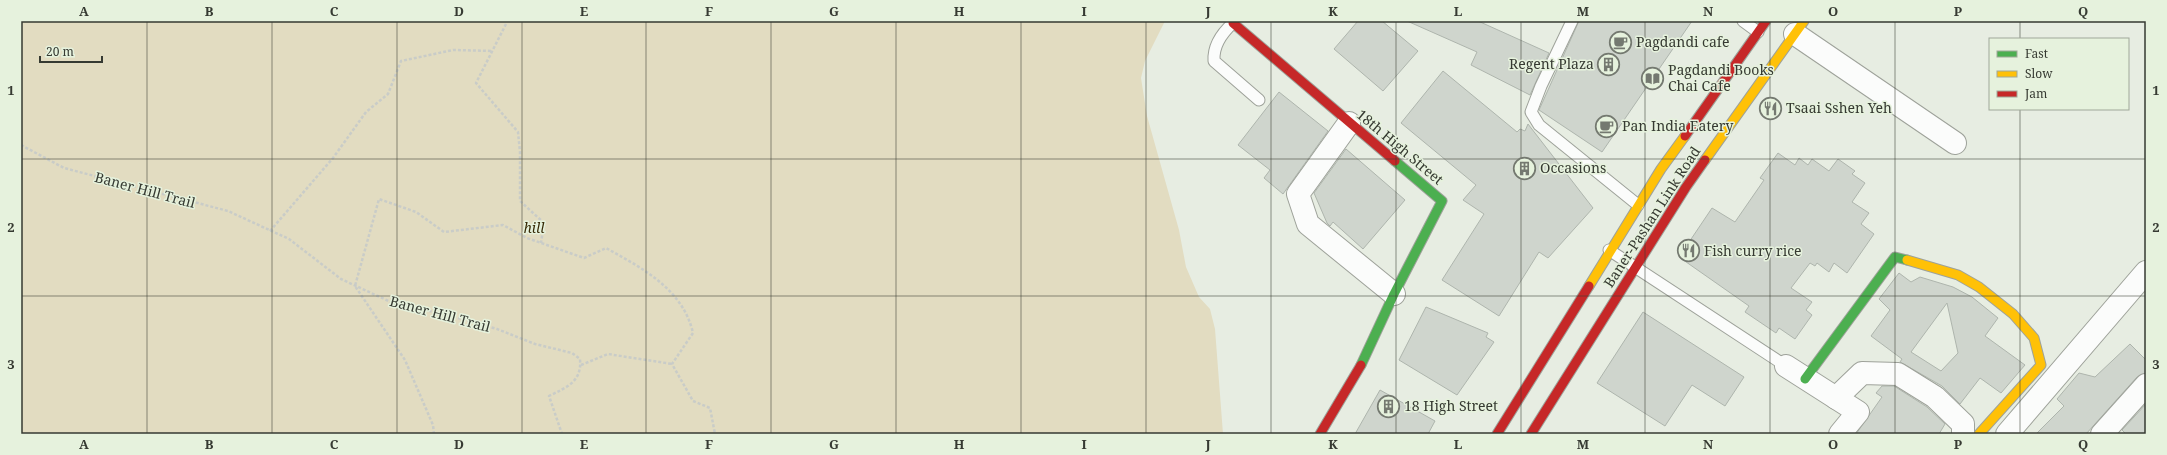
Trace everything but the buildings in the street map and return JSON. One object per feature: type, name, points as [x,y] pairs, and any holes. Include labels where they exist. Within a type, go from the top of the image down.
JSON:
[{"type":"street","name":"Baner-Pashan Link Road","points":[[1497,434],[1660,169],[1766,21]]},
{"type":"street","name":"18th High Street","points":[[1234,22],[1349,123],[1442,201],[1394,294],[1358,372],[1320,434]]},
{"type":"street","name":"Baner-Pashan Link Road","points":[[1531,434],[1686,187],[1800,28]]},
{"type":"street","points":[[1800,28],[1955,143]]},
{"type":"street","points":[[1349,123],[1298,194],[1308,224],[1394,294]]},
{"type":"street","points":[[1806,379],[1895,258],[1958,275],[1979,287],[2013,314],[2034,338],[2041,365],[2004,408],[1979,434]]},
{"type":"street","points":[[2008,434],[2146,272]]},
{"type":"street","points":[[1786,366],[1858,412],[1840,434]]},
{"type":"street","points":[[1836,398],[1862,373],[1898,374],[1935,397],[1963,424],[1963,434]]},
{"type":"street","points":[[2102,434],[2146,385]]},
{"type":"lane","points":[[1572,21],[1541,86],[1531,112],[1539,125],[1638,205]]},
{"type":"lane","points":[[1742,21],[1758,32]]},
{"type":"lane","points":[[1234,22],[1225,31],[1213,51],[1214,61],[1259,100]]},
{"type":"lane","points":[[1609,250],[1786,366]]},
{"type":"path","points":[[506,24],[476,84],[518,132],[520,158],[520,201],[544,223],[541,243]]},
{"type":"path","points":[[270,231],[333,158],[366,112],[388,94],[401,60],[453,50],[494,50]]},
{"type":"path","name":"Baner Hill Trail","points":[[21,145],[64,168],[228,211],[289,240],[341,279],[395,304],[444,314],[497,328],[535,344],[572,353],[580,359],[581,365]]},
{"type":"path","points":[[434,434],[433,425],[405,360],[355,286],[379,199],[416,212],[444,232],[503,225],[541,243],[584,258],[606,248],[651,273],[677,300],[690,319],[693,333],[672,364]]},
{"type":"path","points":[[562,434],[549,396],[572,384],[581,370],[581,365],[608,354],[672,364]]},
{"type":"path","points":[[672,364],[693,401],[710,408],[715,434]]},
{"type":"green space","name":"hill","points":[[21,21],[1165,21],[1145,61],[1141,78],[1147,116],[1179,230],[1186,267],[1199,297],[1210,309],[1215,329],[1223,434],[21,434]]},
{"type":"traffic: fast","points":[[1361,365],[1394,294],[1442,201],[1395,161]]},
{"type":"traffic: fast","points":[[1805,379],[1895,257],[1907,260]]},
{"type":"traffic: slow","points":[[1705,160],[1804,21]]},
{"type":"traffic: slow","points":[[1589,286],[1661,169],[1685,136]]},
{"type":"traffic: slow","points":[[1907,260],[1958,275],[1979,287],[2013,314],[2034,338],[2041,365],[1979,434]]},
{"type":"traffic: jam","points":[[1235,21],[1233,23],[1395,161]]},
{"type":"traffic: jam","points":[[1685,136],[1766,21]]},
{"type":"traffic: jam","points":[[1531,434],[1686,187],[1705,160]]},
{"type":"traffic: jam","points":[[1497,434],[1589,286]]},
{"type":"traffic: jam","points":[[1320,434],[1361,365]]},
{"type":"place","name":"Pagdandi cafe","points":[[1621,42]]},
{"type":"place","name":"Regent Plaza","points":[[1609,64]]},
{"type":"place","name":"Pagdandi Books Chai Cafe","points":[[1652,78]]},
{"type":"place","name":"Tsaai Sshen Yeh","points":[[1771,108]]},
{"type":"place","name":"Pan India Eatery","points":[[1607,126]]},
{"type":"place","name":"Occasions","points":[[1525,168]]},
{"type":"place","name":"Fish curry rice","points":[[1688,251]]},
{"type":"place","name":"18 High Street","points":[[1389,406]]}]
